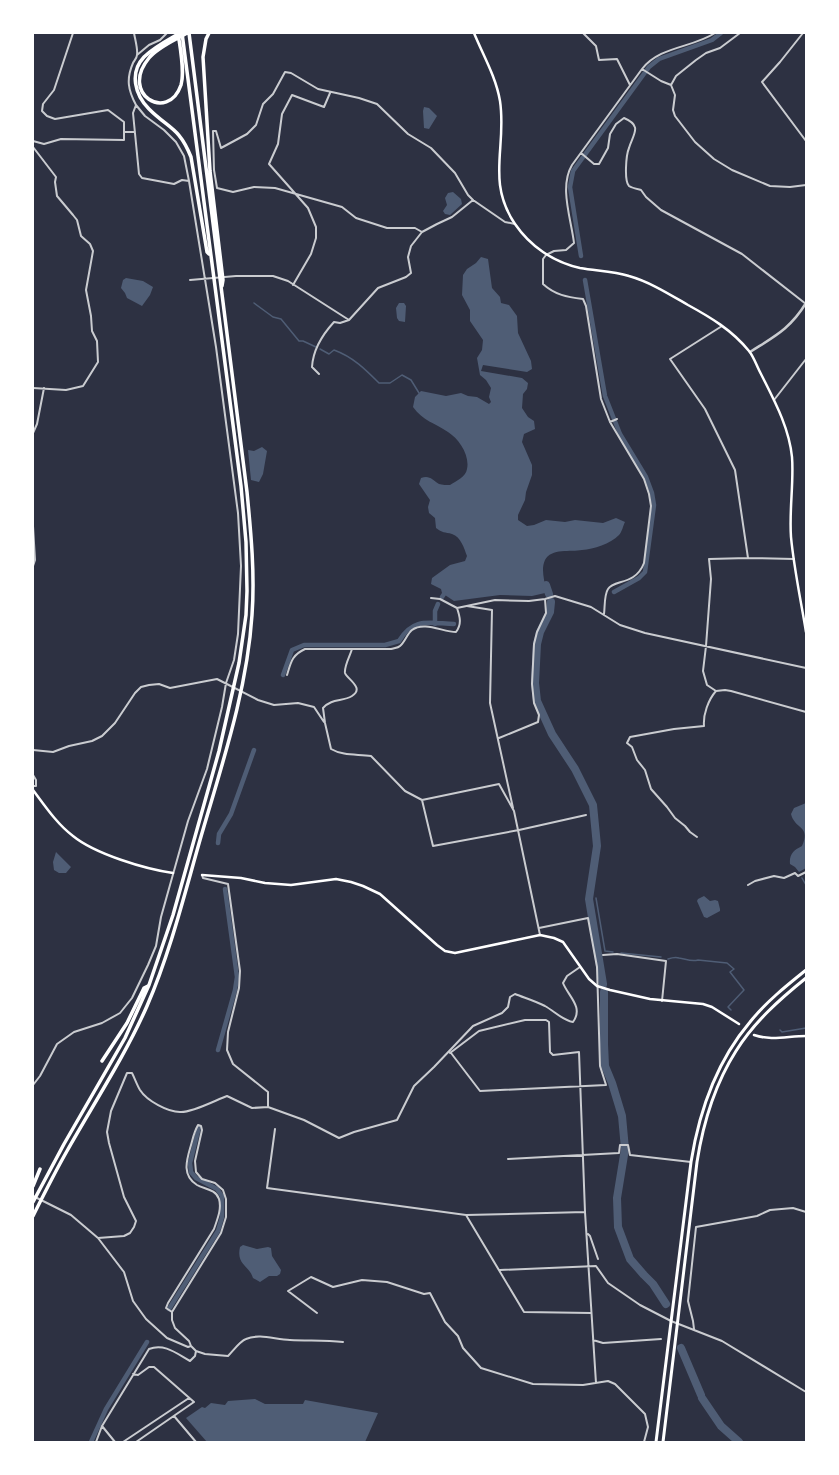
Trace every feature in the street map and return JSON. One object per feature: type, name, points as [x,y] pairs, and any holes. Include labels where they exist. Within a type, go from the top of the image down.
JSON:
[{"type":"highway","points":[[33,1202],[64,1144],[125,1038],[149,985],[173,915],[219,751],[238,669],[246,615],[246,554],[242,494],[210,255],[184,43],[180,33]]},
{"type":"highway","points":[[33,1216],[67,1151],[123,1054],[147,1007],[156,984],[178,919],[243,684],[252,617],[252,542],[247,492],[188,33],[156,51],[150,56],[141,71],[139,80],[140,88],[145,97],[151,101],[162,103],[176,94],[182,77],[180,46],[180,33]]},
{"type":"highway","points":[[180,33],[144,57],[136,73],[135,85],[139,97],[143,103],[178,132],[187,146],[191,157],[199,197],[207,252],[210,255]]},
{"type":"highway","points":[[209,33],[206,39],[203,57],[210,171],[223,280],[221,287]]},
{"type":"highway","points":[[656,1442],[695,1135],[716,1076],[730,1048],[749,1022],[806,970]]},
{"type":"highway","points":[[663,1442],[701,1138],[722,1076],[736,1050],[754,1026],[787,993],[806,978]]},
{"type":"highway","points":[[102,1061],[127,1023],[144,988],[149,985]]},
{"type":"highway","points":[[33,1186],[40,1169]]},
{"type":"main road","points":[[474,33],[498,94],[502,131],[498,173],[499,182],[508,213],[515,224],[532,243],[546,255],[572,266],[613,272],[639,279],[683,302],[722,325],[750,352],[785,425],[792,456],[790,512],[791,538],[806,632]]},
{"type":"main road","points":[[33,790],[64,828],[76,839],[89,847],[141,867],[173,873]]},
{"type":"main road","points":[[202,875],[241,878],[265,883],[285,884],[336,879],[357,884],[374,890],[380,894],[437,946],[445,951],[456,953],[540,935],[554,938],[566,945],[589,979],[597,986],[662,1001],[703,1004],[712,1007],[739,1024]]},
{"type":"main road","points":[[754,1035],[772,1039],[806,1036]]},
{"type":"street","points":[[33,141],[44,144],[61,139],[124,140],[124,122],[108,110],[55,118],[47,116],[42,111],[43,104],[54,90],[72,33]]},
{"type":"street","points":[[134,33],[137,55]]},
{"type":"street","points":[[33,1085],[40,1076],[58,1044],[74,1032],[102,1023],[120,1013],[132,998],[148,965],[156,946],[173,873],[188,821],[207,769],[222,707],[226,683],[234,660],[238,634],[241,566],[237,505],[216,346],[189,181],[184,156],[176,142],[164,130],[145,116],[136,105],[131,95],[128,82],[133,63],[137,55],[149,45],[160,40],[167,33]]},
{"type":"street","points":[[583,33],[596,46],[600,60],[617,59],[630,86]]},
{"type":"street","points":[[604,614],[607,591],[610,586],[626,581],[636,575],[641,570],[644,563],[651,506],[649,494],[644,479],[611,422],[601,399],[586,306],[583,299],[565,297],[555,293],[543,284],[543,259],[546,255],[554,251],[566,250],[574,243],[565,185],[569,170],[642,69],[648,62],[661,54],[707,38],[715,33]]},
{"type":"street","points":[[671,85],[676,76],[696,60],[706,53],[720,48],[740,33]]},
{"type":"street","points":[[803,33],[762,82],[806,141]]},
{"type":"street","points":[[642,69],[648,74],[671,85],[675,95],[673,110],[675,116],[695,142],[714,159],[732,170],[770,186],[790,187],[806,184]]},
{"type":"street","points":[[422,232],[416,228],[387,228],[356,218],[342,207],[328,202],[275,188],[254,188],[233,192],[217,188],[214,170],[213,131],[216,131],[221,148],[247,134],[256,125],[263,104],[273,94],[285,72],[291,73],[318,89],[330,93],[359,98],[378,104],[408,134],[431,148],[455,173],[468,195],[473,200],[506,222],[515,224]]},
{"type":"street","points":[[293,285],[311,254],[316,238],[316,226],[308,208],[269,164],[278,144],[282,114],[292,95],[324,107],[330,93]]},
{"type":"street","points":[[136,105],[134,113],[139,174],[142,178],[174,184],[182,180],[189,181]]},
{"type":"street","points":[[581,153],[594,164],[599,164],[608,148],[610,134],[616,124],[624,118],[632,121],[636,127],[635,135],[628,149],[626,174],[627,183],[630,187],[641,190],[646,197],[661,210],[742,254],[806,304],[794,320],[782,332],[750,352]]},
{"type":"street","points":[[124,132],[135,132]]},
{"type":"street","points":[[33,147],[56,177],[55,182],[57,196],[77,220],[81,236],[90,244],[93,251],[86,290],[92,316],[92,331],[97,341],[98,362],[83,386],[66,390],[33,388]]},
{"type":"street","points":[[319,374],[312,367],[312,360],[324,333],[334,322],[340,323],[349,320],[378,288],[406,277],[411,273],[408,257],[411,246],[422,232],[452,217],[473,200]]},
{"type":"street","points":[[190,280],[236,276],[273,276],[293,285],[349,320]]},
{"type":"street","points":[[722,325],[670,359],[705,409],[735,470],[748,558]]},
{"type":"street","points":[[774,400],[806,359]]},
{"type":"street","points":[[33,433],[37,424],[44,388]]},
{"type":"street","points":[[611,422],[618,419]]},
{"type":"street","points":[[33,526],[35,560],[33,566]]},
{"type":"street","points":[[794,558],[709,559],[712,579],[703,671],[707,685],[716,691],[725,690],[806,712]]},
{"type":"street","points":[[457,608],[496,600],[529,601],[555,596],[591,607],[620,625],[645,633],[806,668]]},
{"type":"street","points":[[287,675],[291,661],[296,653],[305,649],[391,649],[400,646],[411,631],[416,628],[441,628],[448,632],[456,632],[460,626],[457,608],[440,598],[431,598]]},
{"type":"street","points":[[498,738],[538,722],[539,715],[534,703],[532,684],[537,632],[546,613],[545,599]]},
{"type":"street","points":[[465,606],[492,610],[490,703],[519,830],[540,935]]},
{"type":"street","points":[[352,649],[345,672],[354,683],[356,691],[351,696],[328,702],[323,708],[331,749],[337,753],[371,756],[405,791],[422,800],[499,784],[514,811]]},
{"type":"street","points":[[33,750],[53,752],[69,746],[92,741],[102,736],[115,723],[135,693],[141,687],[159,684],[170,688],[217,679],[258,700],[274,705],[298,703],[314,708],[325,724]]},
{"type":"street","points":[[697,837],[675,818],[667,806],[651,788],[645,770],[637,760],[634,750],[627,742],[630,737],[674,729],[704,726],[706,711],[710,699],[716,691]]},
{"type":"street","points":[[33,775],[36,780],[36,786],[33,786]]},
{"type":"street","points":[[422,800],[433,846],[519,830],[586,815]]},
{"type":"street","points":[[748,885],[774,876],[784,878],[795,872],[798,876],[806,872]]},
{"type":"street","points":[[202,875],[203,878],[228,884],[240,972],[239,988],[228,1032],[228,1050],[233,1064],[268,1092],[268,1107]]},
{"type":"street","points":[[449,1053],[480,1091],[606,1085],[600,1066],[597,967],[588,918],[539,928]]},
{"type":"street","points":[[603,954],[617,954],[666,961],[662,1001]]},
{"type":"street","points":[[98,1238],[102,1236],[124,1236],[130,1233],[136,1221],[124,1197],[108,1143],[107,1132],[111,1111],[127,1073],[132,1073],[141,1091],[154,1102],[166,1109],[181,1113],[198,1108],[227,1096],[252,1108],[268,1107],[304,1120],[339,1138],[354,1132],[397,1120],[414,1086],[449,1053],[473,1026],[502,1013],[508,1007],[510,997],[515,994],[534,1000],[567,1021],[573,1022],[576,1017],[577,1010],[575,1001],[566,989],[564,983],[567,976],[580,967]]},
{"type":"street","points":[[449,1053],[479,1031],[525,1020],[546,1020],[550,1024],[550,1052],[554,1056],[579,1052],[585,1212],[588,1234],[596,1383]]},
{"type":"street","points":[[172,1312],[166,1308],[168,1303],[214,1229],[218,1216],[219,1198],[214,1191],[194,1183],[186,1169],[186,1161],[192,1135],[198,1125],[201,1126],[202,1130],[195,1161],[196,1172],[202,1179],[215,1183],[222,1190],[226,1199],[226,1217],[221,1233],[172,1312],[172,1320],[175,1328],[190,1342],[191,1346],[196,1351],[205,1354],[228,1356],[245,1339],[257,1337],[343,1342]]},
{"type":"street","points":[[274,1129],[267,1188],[466,1215],[585,1212]]},
{"type":"street","points":[[508,1159],[619,1153],[620,1145],[628,1145],[630,1155],[691,1162]]},
{"type":"street","points":[[33,1196],[70,1215],[98,1238],[124,1272],[134,1301],[146,1320],[167,1338],[188,1347],[191,1346]]},
{"type":"street","points":[[694,1329],[688,1301],[696,1227],[757,1216],[770,1210],[793,1208],[806,1212]]},
{"type":"street","points":[[466,1215],[524,1312],[591,1312]]},
{"type":"street","points":[[588,1234],[598,1259]]},
{"type":"street","points":[[500,1270],[597,1267],[608,1283],[640,1305],[671,1321],[722,1341],[806,1392]]},
{"type":"street","points":[[317,1313],[288,1291],[311,1277],[333,1287],[362,1280],[387,1282],[424,1294],[430,1293],[445,1322],[458,1336],[463,1348],[481,1368],[532,1384],[583,1385],[608,1382],[615,1384],[645,1414],[648,1427],[644,1442]]},
{"type":"street","points":[[593,1340],[603,1342],[661,1339]]},
{"type":"street","points":[[96,1442],[102,1426],[149,1349],[166,1348],[190,1361],[195,1356],[196,1351]]},
{"type":"street","points":[[133,1374],[138,1375],[149,1366],[154,1367],[194,1402],[136,1442]]},
{"type":"street","points":[[123,1442],[189,1398]]},
{"type":"street","points":[[174,1416],[196,1442]]},
{"type":"street","points":[[102,1426],[115,1442]]},
{"type":"water","points":[[424,107],[429,108],[437,116],[429,129],[424,128]]},
{"type":"water","points":[[453,192],[461,199],[462,204],[450,215],[445,214],[443,211],[447,205],[445,198],[448,193]]},
{"type":"water","points":[[481,257],[488,259],[492,288],[500,297],[501,303],[509,305],[517,316],[518,333],[531,361],[532,369],[527,372],[483,365],[481,371],[522,378],[528,383],[527,389],[523,394],[522,408],[528,417],[534,421],[535,429],[524,434],[522,442],[532,465],[532,475],[525,500],[518,515],[518,520],[527,526],[546,520],[565,522],[575,520],[603,523],[616,518],[625,522],[619,535],[607,543],[597,547],[577,551],[556,552],[548,556],[545,560],[543,568],[545,593],[532,596],[500,595],[454,601],[442,593],[441,589],[431,584],[432,578],[450,565],[465,561],[467,556],[462,543],[455,535],[442,532],[436,528],[435,518],[429,513],[428,507],[430,500],[419,484],[421,478],[427,477],[439,484],[450,485],[465,474],[467,469],[467,458],[460,443],[452,435],[425,419],[413,407],[415,397],[421,391],[446,396],[461,393],[468,396],[477,397],[489,404],[491,402],[489,397],[491,388],[486,380],[480,375],[477,358],[482,350],[483,340],[470,321],[470,310],[462,295],[463,275],[467,269],[476,263]]},
{"type":"water","points":[[126,278],[143,281],[153,287],[150,295],[142,306],[127,298],[121,288],[123,280]]},
{"type":"water","points":[[399,303],[404,303],[406,306],[405,322],[399,321],[397,318],[396,308]]},
{"type":"water","points":[[262,447],[267,451],[263,474],[259,482],[251,480],[248,450],[254,451]]},
{"type":"water","points":[[806,803],[806,868],[799,872],[790,864],[790,858],[794,851],[802,846],[805,834],[793,819],[791,814],[794,808]]},
{"type":"water","points":[[56,852],[71,867],[66,873],[59,873],[54,870],[53,862]]},
{"type":"water","points":[[704,896],[710,901],[718,901],[720,909],[720,911],[707,918],[704,917],[697,901]]},
{"type":"water","points":[[243,1245],[257,1249],[268,1247],[271,1248],[272,1256],[281,1270],[280,1274],[277,1276],[269,1276],[260,1282],[253,1278],[240,1258],[240,1247]]},
{"type":"water","points":[[255,1399],[265,1404],[303,1404],[305,1400],[378,1413],[365,1442],[207,1442],[186,1418],[202,1407],[205,1408],[211,1403],[225,1405],[228,1401]]},
{"type":"waterway","points":[[581,256],[570,187],[573,171],[649,67],[659,59],[712,40],[721,33]]},
{"type":"waterway","points":[[585,280],[605,396],[620,434],[646,477],[652,493],[654,505],[645,572],[639,578],[614,592]]},
{"type":"waterway","points":[[254,303],[273,317],[281,319],[299,341],[303,341],[316,347]]},
{"type":"waterway","points":[[320,349],[329,354],[334,350],[347,356],[364,368],[379,383],[390,383],[402,375],[411,380],[419,393]]},
{"type":"waterway","points":[[546,585],[549,594]]},
{"type":"waterway","points":[[551,602],[550,612],[540,632],[537,644],[535,683],[537,701],[552,734],[575,769],[593,805],[597,846],[589,899],[603,984]]},
{"type":"waterway","points":[[435,624],[435,611],[438,604]]},
{"type":"waterway","points":[[283,675],[292,650],[304,645],[385,645],[399,641],[404,633],[410,628],[422,623],[454,624]]},
{"type":"waterway","points":[[218,843],[219,834],[231,814],[254,750]]},
{"type":"waterway","points":[[802,878],[806,885]]},
{"type":"waterway","points":[[218,1050],[235,990],[237,977],[225,889]]},
{"type":"waterway","points":[[596,898],[605,951],[613,952]]},
{"type":"waterway","points":[[621,953],[661,957]]},
{"type":"waterway","points":[[668,959],[676,958],[691,961],[698,960],[727,963],[734,969],[730,972],[744,990],[728,1007],[731,1010]]},
{"type":"waterway","points":[[604,992],[605,1066],[622,1116],[625,1149],[617,1198],[618,1227],[630,1259],[653,1284],[666,1304]]},
{"type":"waterway","points":[[780,1030],[782,1032],[806,1028]]},
{"type":"waterway","points":[[169,1309],[218,1231],[222,1217],[222,1196],[217,1189],[196,1178],[191,1172],[190,1163],[199,1127]]},
{"type":"waterway","points":[[91,1442],[106,1409],[147,1342]]},
{"type":"waterway","points":[[681,1348],[701,1395]]},
{"type":"waterway","points":[[702,1398],[721,1426],[739,1442]]}]
